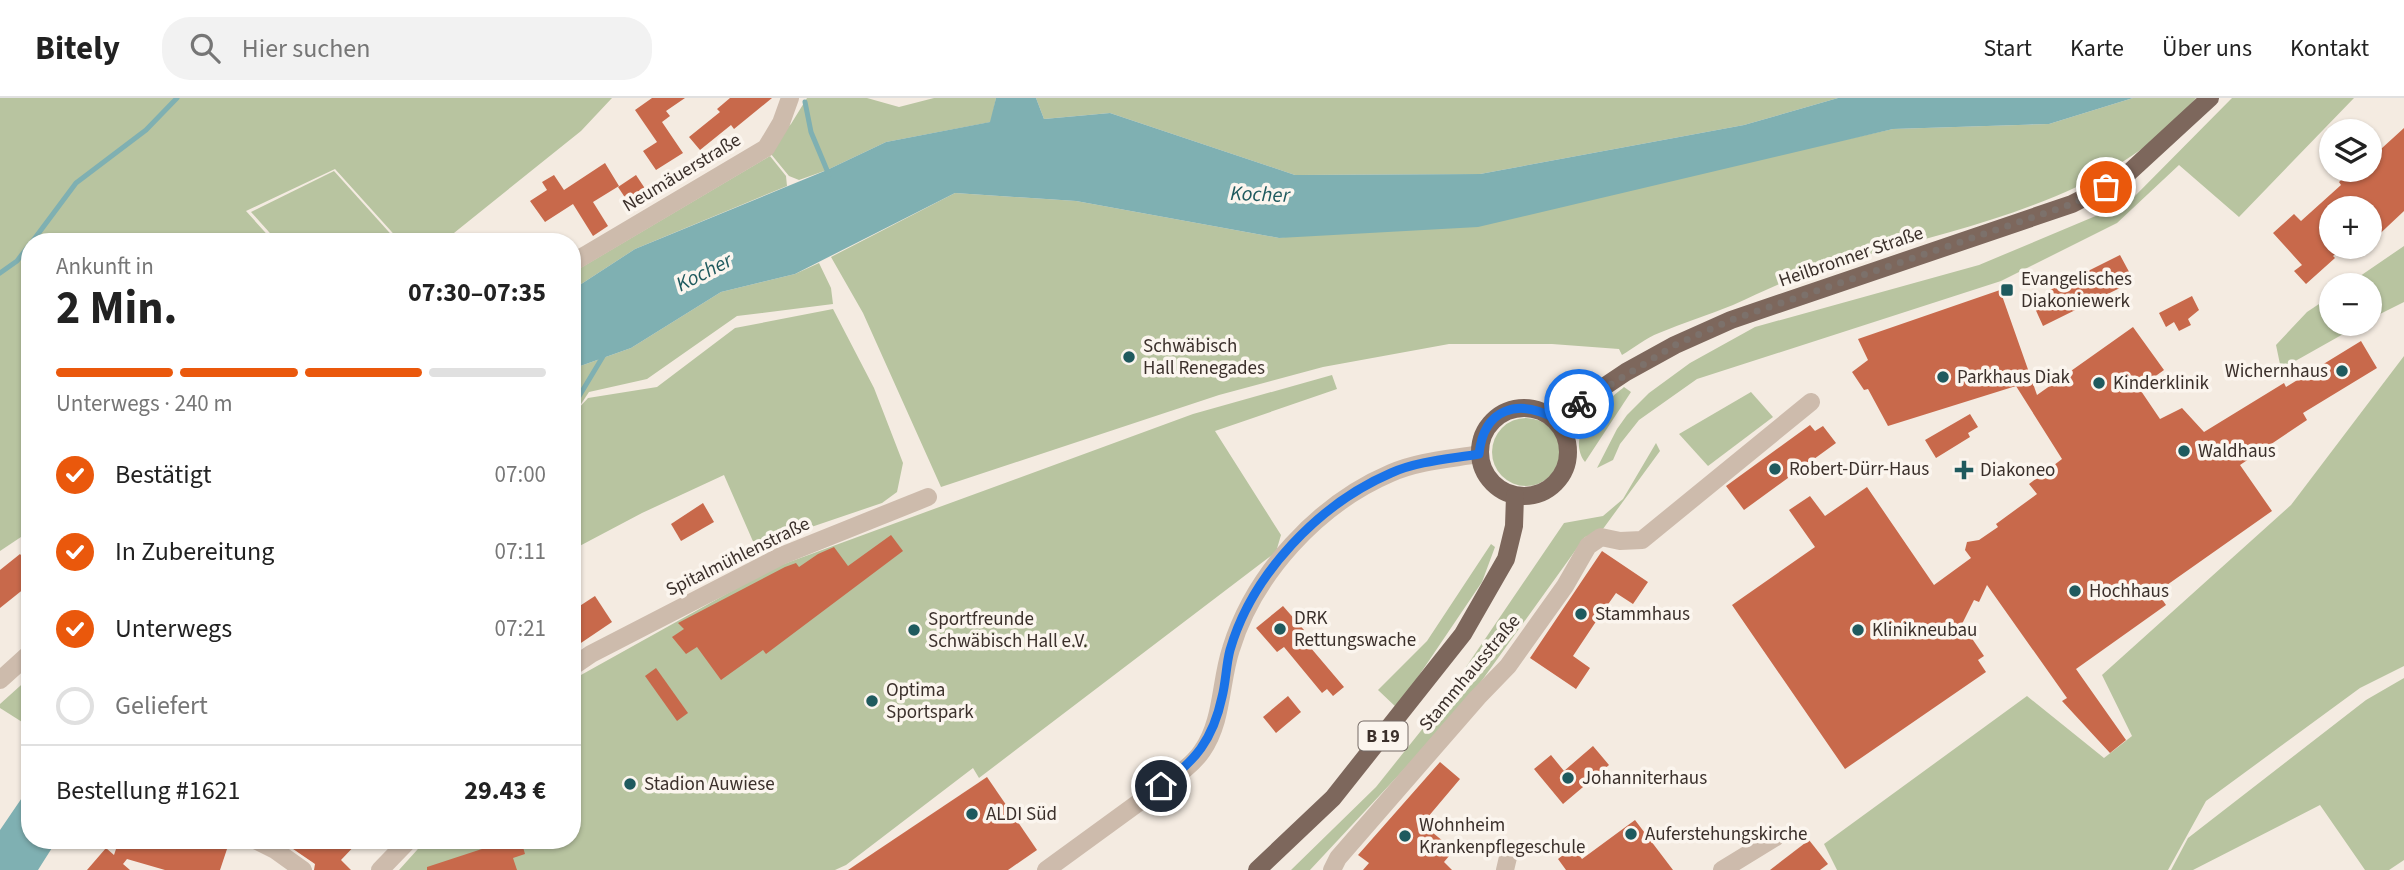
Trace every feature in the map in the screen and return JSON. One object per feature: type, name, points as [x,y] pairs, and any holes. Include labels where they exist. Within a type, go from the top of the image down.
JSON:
[{"type":"main road","name":"Heilbronner Straße","points":[[1556,419],[1626,372],[1675,345],[1731,320],[2072,204],[2123,178],[2210,98]]},
{"type":"main road","points":[[1515,408],[1537,409],[1556,419],[1566,435],[1569,449],[1563,475],[1551,488],[1534,496],[1514,496],[1499,489],[1487,478],[1479,454],[1481,439],[1488,425],[1500,414],[1515,408]]},
{"type":"main road","name":"B 19","points":[[1257,870],[1333,799],[1462,634],[1506,559],[1514,526],[1514,496]]},
{"type":"street","name":"Neumäuerstraße","points":[[581,259],[766,148],[781,123],[790,98]]},
{"type":"street","name":"Stammhausstraße","points":[[1332,870],[1338,858],[1508,666],[1565,586],[1588,546],[1601,537],[1620,541],[1642,540],[1811,402]]},
{"type":"street","points":[[1046,870],[1179,773],[1202,751],[1222,699],[1230,651],[1245,611],[1262,582],[1308,528],[1353,492],[1392,472],[1479,454]]},
{"type":"street","name":"Spitalmühlenstraße","points":[[581,661],[781,556],[928,498]]},
{"type":"street","points":[[0,680],[21,661]]},
{"type":"street","points":[[1722,870],[1776,837]]},
{"type":"street","points":[[269,849],[303,870]]},
{"type":"street","points":[[380,870],[400,849]]},
{"type":"green space","points":[[0,98],[612,98],[581,131],[454,233],[393,233],[335,169],[246,211],[266,233],[21,233],[21,537],[0,551]]},
{"type":"green space","points":[[807,98],[867,98],[899,107],[934,98],[996,98],[991,122],[886,142],[799,180],[789,176],[766,148],[791,124]]},
{"type":"green space","points":[[1036,98],[1838,98],[1744,125],[1480,174],[1295,175],[1110,113],[1044,119]]},
{"type":"green space","points":[[2133,98],[2196,98],[2160,135],[2117,165],[2070,190],[1968,227],[1806,274],[1654,335],[1622,355],[1619,349],[1552,344],[1449,344],[1323,367],[1219,395],[941,487],[863,313],[831,257],[955,193],[1076,201],[1279,238],[1704,171],[1893,129],[2049,124]]},
{"type":"green space","points":[[2232,98],[2354,98],[2334,119],[2319,119],[2319,134],[2239,217],[2179,165],[2117,223],[2001,281],[1697,379],[1639,420],[1620,444],[1613,460],[1597,468],[1617,429],[1649,393],[1690,363],[1755,327],[1979,265],[2129,202]]},
{"type":"green space","points":[[770,156],[786,176],[787,186],[635,249],[581,284],[581,268]]},
{"type":"green space","points":[[334,171],[390,233],[270,233],[251,212]]},
{"type":"green space","points":[[2404,246],[2404,302],[2382,313],[2382,273],[2365,273]]},
{"type":"green space","points":[[819,263],[831,288],[833,304],[737,316],[647,379],[589,392],[581,404],[581,366],[631,348],[721,292],[795,274]]},
{"type":"green space","points":[[2319,304],[2319,336],[2340,336],[2281,369],[2276,345],[2307,312]]},
{"type":"green space","points":[[833,309],[874,388],[903,463],[897,492],[882,503],[755,546],[724,475],[581,545],[581,406],[588,398],[657,387],[735,328]]},
{"type":"green space","points":[[2404,356],[2404,666],[2360,688],[2206,801],[2168,870],[1837,870],[1824,844],[2027,696],[2104,758],[2132,736],[2102,675],[2291,505]]},
{"type":"green space","name":"Sportfreunde Schwäbisch Hall e.V.","points":[[1332,375],[1337,389],[1215,431],[1281,535],[1276,552],[979,778],[973,768],[846,865],[835,870],[399,870],[418,849],[581,849],[581,675],[773,568],[1193,414]]},
{"type":"green space","points":[[1624,387],[1631,392],[1585,462],[1579,440],[1583,430],[1597,410]]},
{"type":"green space","points":[[1751,392],[1773,417],[1708,466],[1679,434]]},
{"type":"green space","points":[[1519,418],[1533,418],[1545,423],[1555,433],[1560,452],[1555,471],[1545,481],[1533,486],[1519,486],[1507,481],[1497,471],[1492,459],[1492,445],[1497,433],[1507,423]]},
{"type":"green space","points":[[1656,443],[1660,451],[1600,533],[1585,537],[1465,704],[1310,870],[1291,870],[1376,787],[1432,717],[1564,523],[1603,516],[1623,499]]},
{"type":"green space","points":[[1491,544],[1495,547],[1482,582],[1397,708],[1378,690],[1427,641]]},
{"type":"green space","points":[[2404,678],[2404,860],[2389,870],[2365,870],[2320,805],[2193,870],[2171,870],[2188,838],[2366,700]]},
{"type":"green space","points":[[21,685],[21,721],[0,708],[0,704]]},
{"type":"water","name":"Kocher","points":[[996,98],[1036,98],[1044,119],[1110,113],[1295,175],[1480,174],[1744,125],[1838,98],[2133,98],[2049,124],[1893,129],[1478,227],[1279,238],[1076,201],[955,193],[795,274],[721,292],[631,348],[581,366],[581,284],[635,249],[827,170],[886,142],[990,122]]},
{"type":"water","points":[[21,799],[21,849],[51,849],[38,870],[0,870],[0,830]]},
{"type":"building","points":[[652,98],[685,98],[666,111],[670,116],[662,122],[683,153],[656,170],[643,151],[657,142],[635,110]]},
{"type":"building","points":[[730,98],[772,98],[734,129],[731,125],[700,150],[689,137],[720,112],[717,109]]},
{"type":"building","points":[[2404,128],[2404,211],[2382,232],[2382,196],[2329,196],[2341,185],[2339,182],[2382,182],[2382,148]]},
{"type":"building","points":[[605,163],[619,186],[593,202],[608,226],[593,236],[573,204],[545,222],[530,201],[547,190],[542,182],[554,175],[564,190]]},
{"type":"building","points":[[636,175],[648,193],[630,205],[618,187]]},
{"type":"building","points":[[2319,205],[2319,259],[2334,259],[2306,284],[2294,271],[2302,265],[2273,233],[2294,214],[2301,221]]},
{"type":"building","points":[[2120,255],[2134,281],[2043,326],[2033,304],[2048,296],[2046,292]]},
{"type":"building","points":[[2000,290],[2037,395],[2133,327],[2164,370],[2139,388],[2160,419],[2182,408],[2204,432],[2284,383],[2286,387],[2361,341],[2377,368],[2303,413],[2307,420],[2240,465],[2272,511],[2157,592],[2166,605],[2076,669],[2126,740],[2110,753],[2062,701],[2067,698],[1987,585],[1979,602],[1974,600],[1962,624],[1984,656],[1978,660],[1986,672],[1845,769],[1732,605],[1815,547],[1789,510],[1810,496],[1825,516],[1867,487],[1934,585],[1971,558],[1965,550],[1967,542],[1979,540],[1998,527],[1996,524],[2037,494],[2029,484],[2062,459],[2016,386],[1888,426],[1868,389],[1864,390],[1852,372],[1868,360],[1858,339]]},
{"type":"building","points":[[2192,296],[2199,310],[2188,319],[2191,325],[2179,331],[2174,322],[2166,327],[2159,313]]},
{"type":"building","points":[[1970,414],[1978,427],[1968,433],[1970,437],[1936,458],[1925,440]]},
{"type":"building","name":"Robert-Dürr-Haus","points":[[1810,425],[1815,431],[1823,426],[1836,443],[1744,510],[1726,486]]},
{"type":"building","points":[[703,503],[714,522],[681,541],[671,524]]},
{"type":"building","points":[[891,535],[903,551],[766,654],[763,650],[721,680],[697,647],[686,654],[672,637],[684,629],[678,623],[785,567],[796,563],[799,567],[834,547],[848,566]]},
{"type":"building","name":"Stammhaus","points":[[1602,551],[1648,582],[1633,604],[1616,593],[1597,620],[1573,656],[1590,668],[1576,689],[1530,658]]},
{"type":"building","points":[[21,555],[21,591],[0,608],[0,570]]},
{"type":"building","points":[[595,596],[612,622],[581,643],[581,605]]},
{"type":"building","points":[[1283,606],[1304,630],[1299,634],[1344,687],[1333,696],[1327,689],[1322,693],[1284,647],[1277,652],[1256,628]]},
{"type":"building","points":[[656,668],[688,713],[677,721],[645,676]]},
{"type":"building","points":[[1288,696],[1301,712],[1276,733],[1263,717]]},
{"type":"building","name":"Johanniterhaus","points":[[1593,746],[1609,765],[1563,804],[1534,769],[1551,755],[1564,771]]},
{"type":"building","points":[[1440,762],[1460,779],[1422,824],[1454,850],[1444,862],[1452,870],[1363,870],[1369,863],[1358,855]]},
{"type":"building","name":"ALDI Süd","points":[[987,777],[1037,850],[1008,870],[848,870]]},
{"type":"building","name":"Auferstehungskirche","points":[[1635,820],[1673,870],[1566,870],[1558,859],[1573,847],[1582,859]]},
{"type":"building","points":[[1809,840],[1828,864],[1820,870],[1770,870]]},
{"type":"building","points":[[105,849],[114,855],[116,849],[227,849],[220,870],[165,870],[127,859],[123,864],[130,870],[87,870]]},
{"type":"building","points":[[293,849],[351,849],[341,860],[351,870],[314,870],[315,864]]},
{"type":"building","points":[[482,849],[524,849],[525,854],[513,858],[517,870],[427,870],[427,867]]},
{"type":"waterway","points":[[39,233],[76,183],[146,130],[177,98]]},
{"type":"waterway","points":[[805,102],[811,132],[829,175]]},
{"type":"waterway","points":[[0,273],[21,256]]},
{"type":"waterway","points":[[581,393],[605,353]]},
{"type":"way so far","points":[[1579,404],[1626,372],[1675,345],[1731,320],[2072,204],[2106,187]]},
{"type":"place","name":"Evangelisches Diakoniewerk","points":[[2007,290]]},
{"type":"place","name":"Schwäbisch Hall Renegades","points":[[1129,357]]},
{"type":"place","name":"Wichernhaus","points":[[2342,371]]},
{"type":"place","name":"Parkhaus Diak","points":[[1943,377]]},
{"type":"place","name":"Kinderklinik","points":[[2099,383]]},
{"type":"place","name":"Waldhaus","points":[[2184,451]]},
{"type":"place","name":"Robert-Dürr-Haus","points":[[1775,469]]},
{"type":"place","name":"Diakoneo","points":[[1964,470]]},
{"type":"place","name":"Hochhaus","points":[[2075,591]]},
{"type":"place","name":"Stammhaus","points":[[1581,614]]},
{"type":"place","name":"DRK Rettungswache","points":[[1280,629]]},
{"type":"place","name":"Sportfreunde Schwäbisch Hall e.V.","points":[[914,630]]},
{"type":"place","name":"Klinikneubau","points":[[1858,630]]},
{"type":"place","name":"Optima Sportspark","points":[[872,701]]},
{"type":"place","name":"Johanniterhaus","points":[[1568,778]]},
{"type":"place","name":"Stadion Auwiese","points":[[630,784]]},
{"type":"place","name":"ALDI Süd","points":[[972,814]]},
{"type":"place","name":"Auferstehungskirche","points":[[1631,834]]},
{"type":"place","name":"Wohnheim Krankenpflegeschule","points":[[1405,836]]},
{"type":"route","points":[[1161,786],[1202,751],[1222,699],[1230,651],[1245,611],[1262,582],[1308,528],[1353,492],[1392,472],[1479,454],[1481,439],[1488,425],[1500,414],[1515,408],[1537,409],[1556,419],[1579,404]]}]
